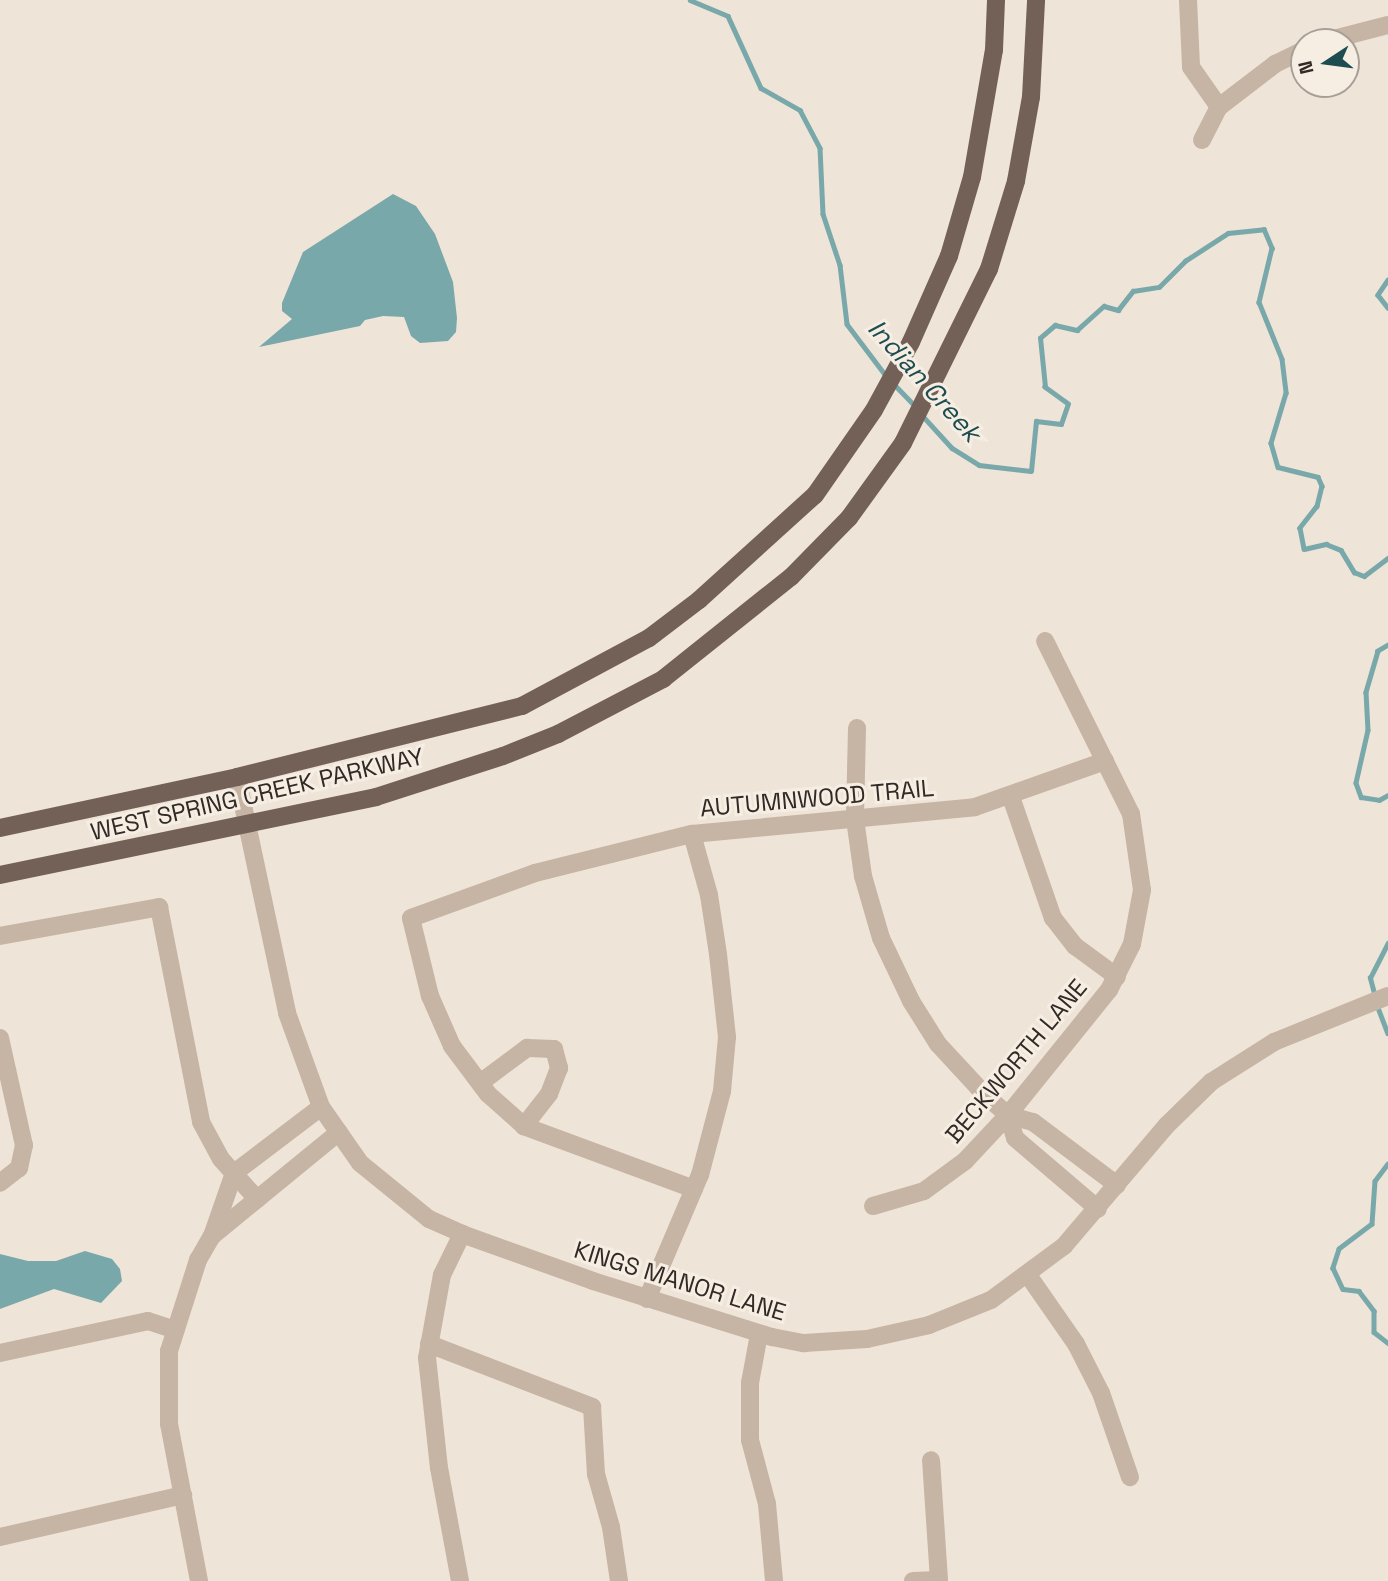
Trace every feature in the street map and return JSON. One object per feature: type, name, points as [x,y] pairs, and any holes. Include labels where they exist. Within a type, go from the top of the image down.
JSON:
[{"type":"main road","name":"WEST SPRING CREEK PARKWAY","points":[[0,828],[237,777],[522,706],[649,638],[709,591],[815,495],[874,410],[911,342],[948,256],[972,177],[994,50],[996,0]]},
{"type":"main road","name":"WEST SPRING CREEK PARKWAY","points":[[0,875],[376,797],[454,774],[558,734],[663,679],[791,577],[849,518],[903,443],[941,374],[989,269],[1016,181],[1031,97],[1036,0]]},
{"type":"street","points":[[1188,0],[1191,67],[1219,107]]},
{"type":"street","points":[[1360,32],[1388,24]]},
{"type":"street","points":[[1202,140],[1219,107],[1275,64],[1290,57]]},
{"type":"street","name":"BECKWORTH LANE","points":[[873,1206],[911,1196],[946,1178],[1008,1115],[1117,977],[1137,928],[1142,870],[1131,814],[1045,641]]},
{"type":"street","points":[[857,727],[855,819],[870,905],[902,984],[949,1058],[1008,1115],[1033,1122],[1117,1185]]},
{"type":"street","name":"AUTUMNWOOD TRAIL","points":[[480,1083],[452,1046],[430,996],[411,918],[535,873],[692,834],[937,813],[1011,797],[1105,761]]},
{"type":"street","name":"KINGS MANOR LANE","points":[[237,777],[245,826],[287,1013],[321,1107],[360,1163],[429,1219],[462,1234],[648,1299],[759,1334],[804,1343],[897,1333],[964,1314],[1028,1275],[1064,1246],[1167,1125],[1211,1082],[1300,1030],[1388,996]]},
{"type":"street","points":[[1011,797],[1053,918],[1075,946],[1117,977]]},
{"type":"street","points":[[648,1299],[694,1189],[722,1091],[727,1037],[709,895],[692,834]]},
{"type":"street","points":[[0,936],[159,906],[201,1122],[234,1173],[257,1199]]},
{"type":"street","points":[[0,1038],[24,1145],[19,1168],[0,1183]]},
{"type":"street","points":[[524,1126],[549,1094],[559,1068],[554,1049],[527,1048],[480,1083],[524,1126],[694,1189]]},
{"type":"street","points":[[199,1581],[169,1424],[169,1351],[198,1260],[212,1236],[234,1173],[321,1107]]},
{"type":"street","points":[[1008,1115],[1015,1138],[1098,1209]]},
{"type":"street","points":[[212,1236],[339,1132]]},
{"type":"street","points":[[460,1581],[439,1468],[427,1358],[442,1275],[462,1234]]},
{"type":"street","points":[[1028,1275],[1076,1343],[1101,1393],[1130,1477]]},
{"type":"street","points":[[0,1353],[148,1321],[176,1330]]},
{"type":"street","points":[[759,1334],[750,1383],[750,1440],[767,1504],[774,1581]]},
{"type":"street","points":[[429,1344],[592,1407],[596,1474],[611,1527],[619,1581]]},
{"type":"street","points":[[914,1581],[939,1580],[932,1460]]},
{"type":"street","points":[[0,1536],[183,1495]]},
{"type":"water","points":[[393,194],[416,206],[435,234],[453,282],[456,332],[448,341],[420,343],[411,336],[404,317],[383,316],[365,320],[360,326],[259,347],[292,319],[282,311],[282,303],[303,252]]},
{"type":"water","points":[[85,1251],[112,1259],[120,1269],[122,1281],[101,1303],[54,1289],[0,1309],[0,1254],[28,1261],[56,1261]]},
{"type":"waterway","name":"Indian Creek","points":[[690,0],[728,16],[761,88],[800,110],[820,148],[823,214],[840,265],[847,324],[887,377]]},
{"type":"waterway","name":"Indian Creek","points":[[921,414],[952,448],[979,465],[1031,471],[1036,421],[1061,424],[1068,404],[1045,387],[1040,338],[1055,325],[1077,330],[1104,306],[1118,310],[1133,291],[1159,287],[1185,261],[1228,233],[1264,229],[1272,248],[1259,302],[1282,359],[1286,393],[1271,443],[1278,467],[1318,477],[1322,486],[1317,506],[1300,528],[1304,549],[1326,544],[1341,550],[1354,572],[1364,576],[1388,558]]},
{"type":"waterway","points":[[1388,280],[1378,295],[1388,308]]},
{"type":"waterway","name":"Indian Creek","points":[[893,383],[916,407]]},
{"type":"waterway","name":"Indian Creek","points":[[1388,645],[1378,651],[1366,692],[1368,730],[1356,783],[1361,797],[1379,800],[1388,795]]},
{"type":"waterway","name":"Indian Creek","points":[[1375,997],[1370,978],[1388,943]]},
{"type":"waterway","name":"Indian Creek","points":[[1377,1005],[1388,1033]]},
{"type":"waterway","name":"Indian Creek","points":[[1388,1164],[1375,1181],[1372,1224],[1339,1249],[1333,1268],[1343,1289],[1359,1291],[1374,1311],[1374,1332],[1388,1343]]}]
